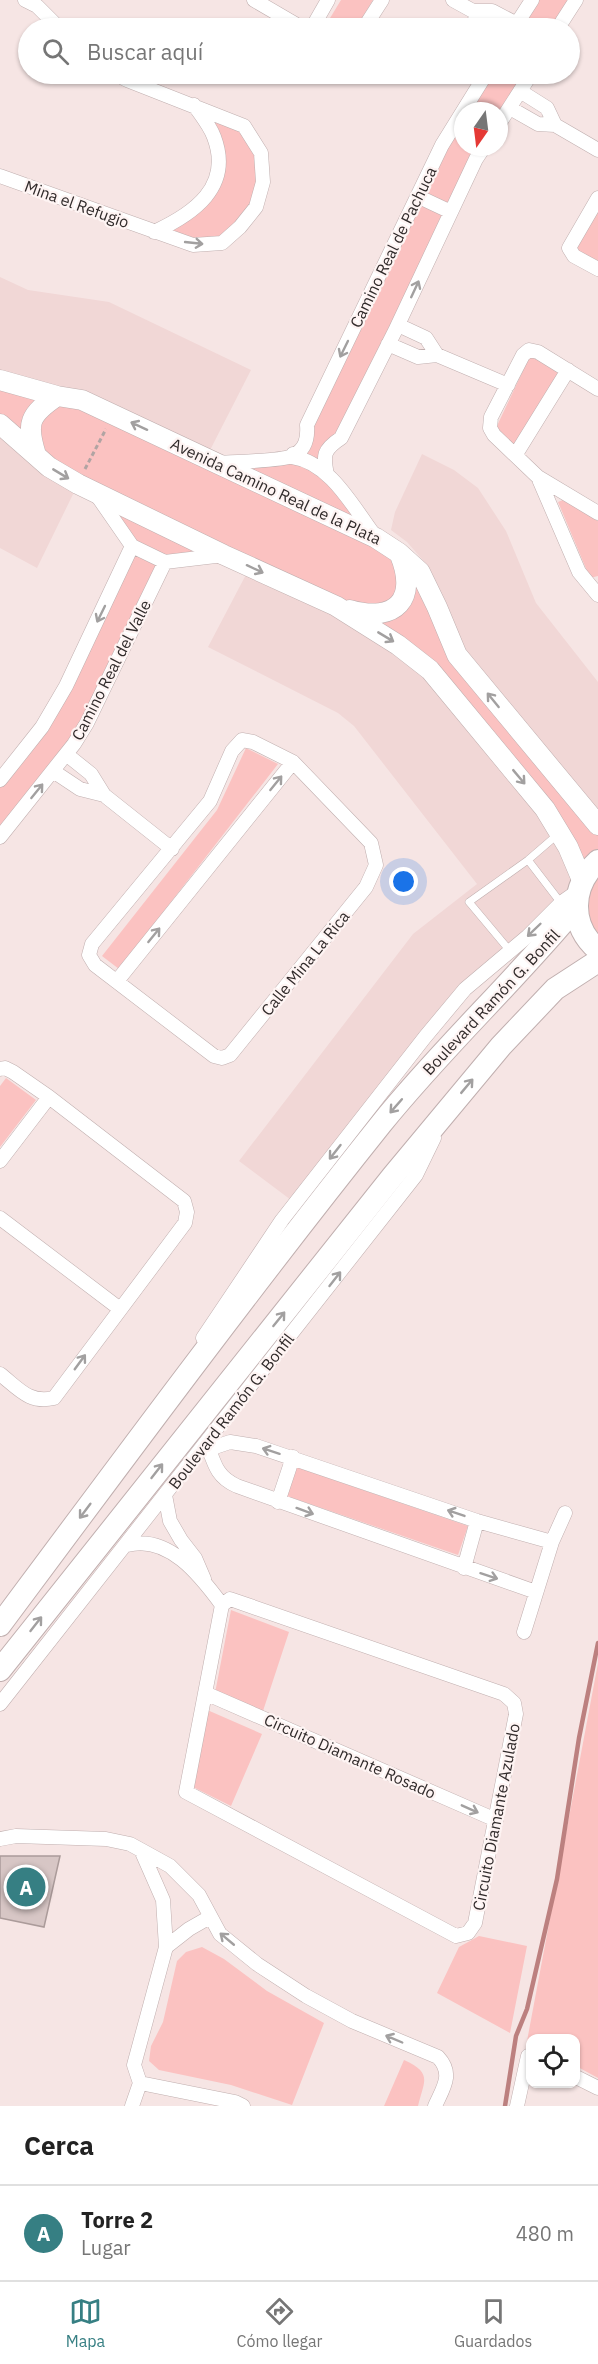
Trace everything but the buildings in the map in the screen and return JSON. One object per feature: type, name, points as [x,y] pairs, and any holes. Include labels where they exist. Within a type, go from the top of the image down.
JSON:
[{"type":"main road","name":"Avenida Camino Real de la Plata","points":[[0,380],[57,396],[82,400],[376,538],[399,553],[420,572],[457,655],[598,825]]},
{"type":"main road","points":[[36,455],[30,435],[30,424],[36,411],[57,396]]},
{"type":"main road","points":[[0,424],[50,467],[78,484],[336,606],[398,645],[430,670],[546,809],[560,832],[568,846],[580,926],[590,943],[598,950]]},
{"type":"main road","points":[[336,606],[364,614],[384,614],[401,602],[408,588],[406,570],[399,553]]},
{"type":"main road","points":[[574,896],[588,870],[598,861]]},
{"type":"main road","name":"Boulevard Ramón G. Bonfil","points":[[0,1625],[162,1409],[382,1123],[458,1034],[543,947],[574,896]]},
{"type":"main road","name":"Boulevard Ramón G. Bonfil","points":[[0,1670],[177,1445],[448,1108],[501,1046],[555,989],[598,961]]},
{"type":"street","points":[[25,0],[37,6],[49,18]]},
{"type":"street","points":[[254,0],[285,18]]},
{"type":"street","points":[[318,18],[328,0]]},
{"type":"street","points":[[370,18],[381,0]]},
{"type":"street","points":[[453,0],[473,11],[492,11],[503,18]]},
{"type":"street","points":[[520,18],[532,0]]},
{"type":"street","points":[[564,18],[576,0]]},
{"type":"street","points":[[473,11],[476,18]]},
{"type":"street","name":"Mina el Refugio","points":[[0,176],[193,245],[222,243],[240,227],[256,207],[263,182],[261,153],[244,126],[138,84]]},
{"type":"street","name":"Camino Real de Pachuca","points":[[292,457],[442,145],[480,84]]},
{"type":"street","points":[[508,111],[525,84]]},
{"type":"street","points":[[520,91],[547,108],[555,125]]},
{"type":"street","points":[[153,232],[178,221],[199,206],[215,184],[220,158],[214,135],[194,105]]},
{"type":"street","points":[[510,108],[538,124],[555,125],[598,150]]},
{"type":"street","points":[[327,475],[341,438],[398,325],[478,156]]},
{"type":"street","points":[[417,196],[451,212]]},
{"type":"street","points":[[598,198],[569,248],[574,256],[598,269]]},
{"type":"street","points":[[398,325],[426,338],[437,356]]},
{"type":"street","points":[[388,344],[418,357],[437,356],[508,385]]},
{"type":"street","points":[[598,389],[538,352],[529,350],[523,355],[491,417],[490,428],[494,435],[538,477],[598,513]]},
{"type":"street","points":[[516,454],[568,370]]},
{"type":"street","points":[[217,463],[292,457],[302,458],[317,465],[376,538]]},
{"type":"street","points":[[538,477],[579,572],[598,596]]},
{"type":"street","points":[[96,493],[131,550],[164,565],[224,555]]},
{"type":"street","name":"Camino Real del Valle","points":[[0,780],[42,728],[66,686],[131,550]]},
{"type":"street","name":"Camino Real del Valle","points":[[0,837],[66,754],[87,723],[164,565]]},
{"type":"street","name":"Calle Mina La Rica","points":[[242,740],[253,742],[293,762],[371,843],[376,865],[366,887],[230,1055],[222,1058],[214,1056],[95,965],[89,955],[92,944],[210,801],[232,751],[242,740]]},
{"type":"street","points":[[66,754],[92,774],[104,795],[172,849]]},
{"type":"street","points":[[117,981],[293,762]]},
{"type":"street","points":[[53,771],[80,789],[104,795]]},
{"type":"street","name":"Boulevard Ramón G. Bonfil","points":[[162,1409],[216,1316],[282,1220],[425,1037],[465,989],[574,896]]},
{"type":"street","points":[[0,1069],[5,1068],[13,1072],[50,1097],[184,1201],[187,1212],[185,1223],[54,1398],[40,1402],[28,1396],[0,1374]]},
{"type":"street","points":[[0,1161],[50,1097]]},
{"type":"street","name":"Boulevard Ramón G. Bonfil","points":[[0,1704],[165,1495],[206,1448],[416,1175],[448,1108]]},
{"type":"street","points":[[0,1218],[120,1309]]},
{"type":"street","points":[[536,1592],[278,1502],[228,1482],[215,1469],[206,1448],[222,1443],[242,1443],[292,1457],[477,1521],[552,1542]]},
{"type":"street","points":[[278,1502],[292,1457]]},
{"type":"street","points":[[165,1495],[170,1521],[195,1558],[206,1583],[222,1605]]},
{"type":"street","points":[[524,1632],[552,1542],[565,1513]]},
{"type":"street","points":[[464,1568],[477,1521]]},
{"type":"street","points":[[126,1545],[145,1542],[165,1547],[206,1583]]},
{"type":"street","name":"Circuito Diamante Azulado","points":[[230,1599],[236,1600],[504,1694],[514,1703],[516,1714],[496,1820],[475,1923],[468,1933],[456,1936],[186,1792],[222,1605],[230,1599]]},
{"type":"street","name":"Circuito Diamante Rosado","points":[[205,1693],[496,1820]]},
{"type":"street","points":[[0,1831],[16,1836]]},
{"type":"street","points":[[0,1839],[16,1836],[106,1839],[130,1844],[170,1866],[199,1895],[220,1934],[257,1964],[306,1996],[352,2021],[438,2057],[445,2065],[447,2076],[435,2106]]},
{"type":"street","points":[[132,2106],[140,2083],[135,2065],[166,1947],[163,1900],[141,1850]]},
{"type":"street","points":[[166,1947],[189,1929],[210,1917]]},
{"type":"street","points":[[517,2106],[526,2068]]},
{"type":"street","points":[[580,2079],[598,2088]]},
{"type":"street","points":[[140,2083],[236,2102],[243,2106]]},
{"type":"lane","points":[[510,951],[470,902],[528,860],[560,832]]},
{"type":"lane","points":[[528,860],[574,896]]},
{"type":"path","points":[[78,484],[113,414]]},
{"type":"shaded area","points":[[341,0],[373,0],[362,18],[330,18]]},
{"type":"shaded area","points":[[532,0],[576,0],[564,18],[520,18]]},
{"type":"shaded area","points":[[480,84],[525,84],[508,110],[508,102],[469,102]]},
{"type":"shaded area","points":[[194,105],[244,126],[261,153],[256,207],[222,243],[154,232],[199,206],[220,158]]},
{"type":"shaded area","points":[[454,126],[454,156],[480,156],[333,453],[327,475],[367,532],[368,538],[404,565],[457,655],[598,825],[598,950],[568,846],[398,645],[224,555],[165,562],[87,723],[0,837],[0,780],[42,727],[132,546],[96,493],[0,424],[0,380],[57,396],[217,463],[291,457],[442,145]]},
{"type":"shaded area","points":[[598,211],[598,264],[575,248]]},
{"type":"shaded area","points":[[0,277],[28,290],[109,302],[251,370],[206,458],[0,380]]},
{"type":"shaded area","points":[[530,356],[563,373],[515,449],[495,430]]},
{"type":"shaded area","points":[[0,424],[78,484],[37,568],[0,548]]},
{"type":"shaded area","points":[[422,454],[454,470],[478,488],[506,531],[536,603],[598,682],[598,825],[457,655],[437,607],[428,566],[407,542],[391,530],[395,512]]},
{"type":"shaded area","points":[[563,500],[598,521],[598,576],[590,578],[558,502]]},
{"type":"shaded area","points":[[250,567],[398,645],[545,809],[582,880],[465,989],[295,1203],[239,1161],[413,934],[477,884],[354,726],[338,713],[208,647]]},
{"type":"shaded area","points":[[246,748],[278,764],[119,969],[102,956],[217,810]]},
{"type":"shaded area","points":[[6,1078],[36,1100],[0,1147],[0,1086]]},
{"type":"shaded area","points":[[293,1466],[468,1526],[458,1555],[284,1495]]},
{"type":"shaded area","points":[[231,1610],[289,1632],[262,1714],[215,1693]]},
{"type":"shaded area","points":[[598,1663],[598,2078],[580,2068],[580,2034],[528,2034]]},
{"type":"shaded area","points":[[205,1709],[262,1734],[231,1806],[191,1786]]},
{"type":"shaded area","points":[[479,1936],[527,1946],[510,2033],[437,1993],[459,1947]]},
{"type":"shaded area","points":[[202,1947],[224,1959],[267,1991],[324,2023],[292,2105],[231,2085],[159,2070],[149,2061],[151,2046],[163,2022],[177,1961],[186,1952]]},
{"type":"shaded area","points":[[404,2060],[423,2074],[424,2084],[418,2106],[384,2106]]},
{"type":"waterway","points":[[505,2106],[516,2036],[527,2009],[557,1879],[579,1738],[598,1643]]},
{"type":"place","name":"Torre 2","points":[[26,1887]]}]
